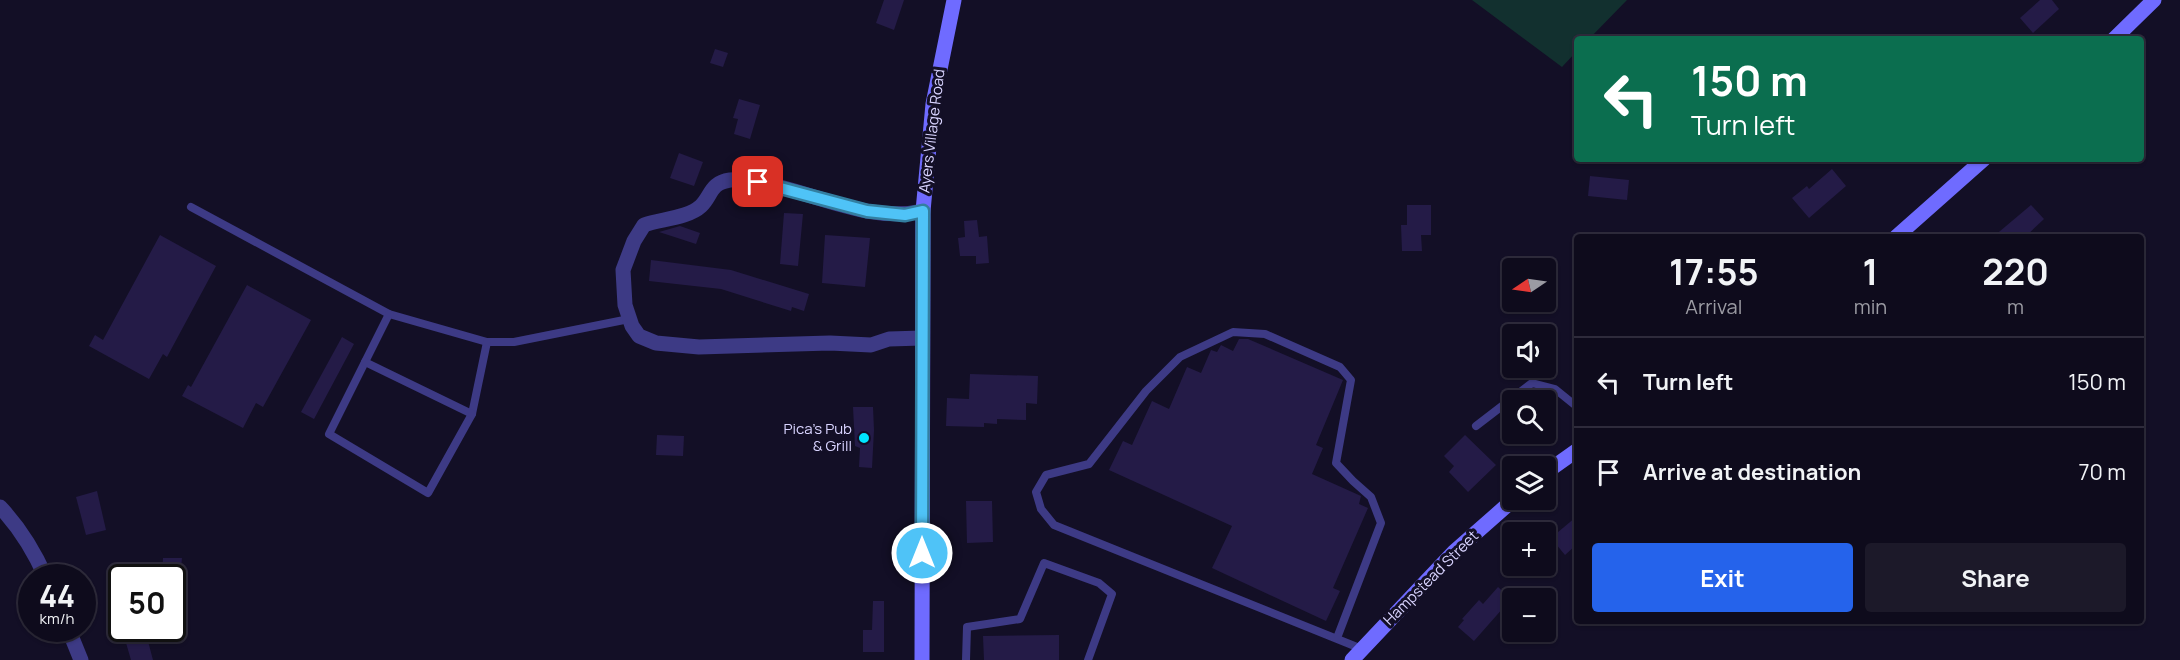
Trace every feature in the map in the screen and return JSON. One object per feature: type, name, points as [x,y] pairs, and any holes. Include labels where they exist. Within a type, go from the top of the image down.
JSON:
[{"type":"main road","name":"Ayers Village Road","points":[[922,660],[923,211],[933,104],[954,0]]},
{"type":"main road","points":[[2117,36],[2154,0]]},
{"type":"main road","points":[[1899,234],[1981,162]]},
{"type":"main road","points":[[1556,465],[1574,452]]},
{"type":"main road","name":"Hampstead Street","points":[[1357,654],[1454,552],[1502,510]]},
{"type":"street","points":[[922,338],[889,339],[871,345],[830,343],[699,347],[656,343],[639,336],[632,326],[625,306],[623,270],[634,241],[644,225],[692,212],[701,206],[706,196],[717,184],[729,180],[758,182],[890,215],[905,215],[923,211]]},
{"type":"street","points":[[0,507],[32,548],[39,564]]},
{"type":"street","points":[[74,642],[81,660]]},
{"type":"lane","points":[[191,207],[388,314],[487,342],[514,342],[629,319]]},
{"type":"lane","points":[[388,314],[329,434],[428,493],[472,414],[487,342]]},
{"type":"lane","points":[[1337,639],[1381,524],[1371,497],[1336,464],[1352,380],[1340,367],[1265,334],[1233,332],[1180,357],[1146,391],[1089,464],[1046,475],[1036,492],[1041,509],[1054,525],[1337,639],[1357,654]]},
{"type":"lane","points":[[365,362],[472,414]]},
{"type":"lane","points":[[1476,426],[1533,383],[1555,389],[1574,404]]},
{"type":"lane","points":[[966,660],[967,627],[1020,619],[1044,563],[1099,583],[1112,594],[1088,660]]},
{"type":"green space","points":[[1472,0],[1627,0],[1592,36],[1574,36],[1574,54],[1562,67]]},
{"type":"building","points":[[884,0],[904,0],[894,30],[876,23]]},
{"type":"building","points":[[2040,0],[2052,0],[2059,9],[2033,33],[2020,18]]},
{"type":"building","points":[[715,49],[728,53],[723,67],[710,63]]},
{"type":"building","points":[[739,99],[760,105],[750,139],[734,134],[738,119],[733,118]]},
{"type":"building","points":[[679,153],[703,162],[694,186],[670,178]]},
{"type":"building","points":[[1832,169],[1846,186],[1809,218],[1792,198],[1807,186],[1809,189]]},
{"type":"building","points":[[1590,176],[1629,180],[1627,200],[1588,196]]},
{"type":"building","points":[[1407,205],[1431,205],[1431,235],[1421,235],[1422,251],[1402,251],[1401,225],[1407,225]]},
{"type":"building","points":[[2031,205],[2044,219],[2028,234],[1997,234]]},
{"type":"building","points":[[784,213],[803,214],[798,266],[780,264]]},
{"type":"building","points":[[977,220],[979,237],[987,236],[989,263],[976,264],[976,256],[960,256],[958,238],[965,237],[964,221]]},
{"type":"building","points":[[680,226],[700,233],[696,244],[659,232]]},
{"type":"building","points":[[160,235],[216,266],[167,357],[163,354],[149,379],[89,346],[95,335],[103,340]]},
{"type":"building","points":[[825,235],[870,238],[865,287],[822,283]]},
{"type":"building","points":[[651,260],[731,270],[809,294],[804,311],[792,307],[791,311],[721,289],[649,281]]},
{"type":"building","points":[[247,285],[311,320],[263,407],[256,403],[243,428],[182,396],[188,385],[191,387]]},
{"type":"building","points":[[342,337],[354,344],[314,419],[301,412]]},
{"type":"building","points":[[1239,339],[1248,339],[1343,380],[1316,445],[1323,448],[1312,474],[1361,496],[1359,504],[1368,508],[1333,588],[1340,591],[1326,621],[1212,568],[1232,526],[1109,470],[1123,441],[1132,445],[1152,401],[1169,409],[1187,367],[1201,373],[1211,350],[1217,352],[1221,345],[1233,351]]},
{"type":"building","points":[[970,374],[1038,376],[1037,404],[1026,403],[1026,420],[997,419],[997,424],[984,423],[984,427],[946,426],[947,398],[969,399]]},
{"type":"building","name":"Pica's Pub & Grill","points":[[853,407],[873,407],[872,468],[859,467],[860,448],[855,446]]},
{"type":"building","points":[[657,435],[684,436],[683,456],[656,455]]},
{"type":"building","points":[[1465,435],[1496,465],[1468,492],[1449,472],[1454,466],[1444,456]]},
{"type":"building","points":[[97,491],[106,530],[86,535],[76,497]]},
{"type":"building","points":[[966,501],[992,501],[993,542],[967,543]]},
{"type":"building","points":[[1574,519],[1574,547],[1565,555],[1556,544],[1556,534]]},
{"type":"building","points":[[163,558],[182,558],[181,564],[163,564]]},
{"type":"building","points":[[1498,587],[1502,591],[1502,609],[1474,641],[1458,627],[1479,600],[1483,604]]},
{"type":"building","points":[[873,601],[884,601],[884,652],[863,652],[863,630],[872,630]]},
{"type":"building","points":[[1059,635],[1059,660],[984,660],[983,636]]},
{"type":"building","points":[[126,642],[148,642],[153,660],[131,660]]},
{"type":"place","name":"Pica's Pub & Grill","points":[[864,438]]},
{"type":"route","points":[[758,182],[867,211],[905,215],[923,211],[922,553]]}]
